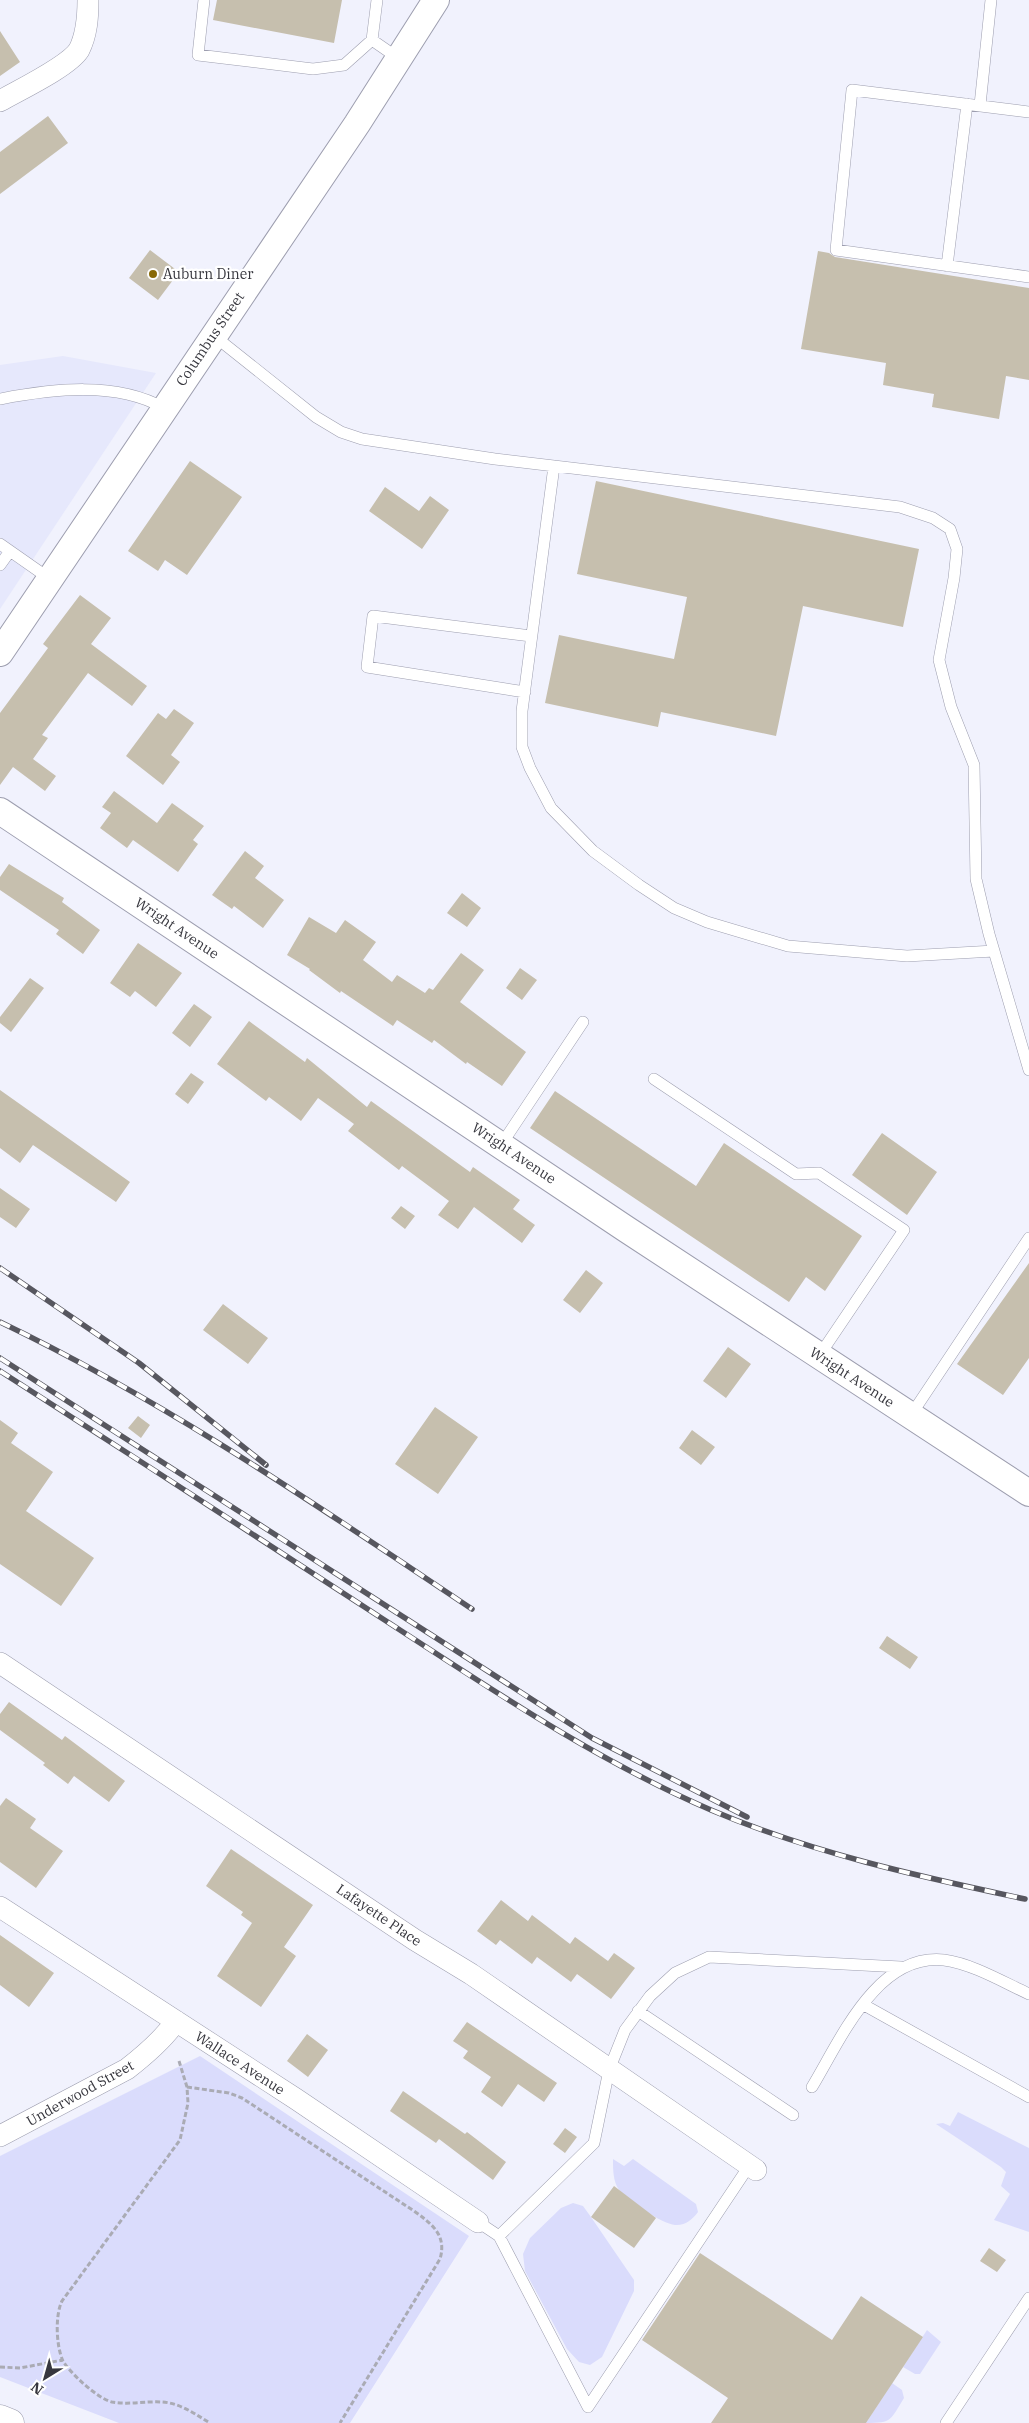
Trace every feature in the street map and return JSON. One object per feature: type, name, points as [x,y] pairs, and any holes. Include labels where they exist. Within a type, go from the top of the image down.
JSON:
[{"type":"highway","points":[[0,2419],[10,2423]]},
{"type":"street","points":[[0,101],[48,74],[78,51],[88,21],[88,0]]},
{"type":"street","name":"Columbus Street","points":[[0,653],[357,124],[436,0]]},
{"type":"street","name":"Wright Avenue","points":[[0,811],[819,1356],[1029,1493]]},
{"type":"street","name":"Lafayette Place","points":[[0,1663],[415,1940],[472,1974],[753,2168]]},
{"type":"street","name":"Wallace Avenue","points":[[0,1907],[176,2021],[478,2222]]},
{"type":"street","name":"Underwood Street","points":[[0,2136],[127,2069],[151,2050],[176,2021]]},
{"type":"lane","points":[[204,0],[198,55],[314,69],[344,65],[372,40],[377,0]]},
{"type":"lane","points":[[980,105],[991,0]]},
{"type":"lane","points":[[372,40],[398,58]]},
{"type":"lane","points":[[1029,112],[852,90],[836,250],[1029,277]]},
{"type":"lane","points":[[947,266],[967,104]]},
{"type":"lane","points":[[213,335],[316,417],[341,432],[362,439],[554,466],[900,507],[933,518],[950,529],[956,549],[954,578],[939,660],[951,707],[974,765],[976,879],[994,951],[1029,1070]]},
{"type":"lane","points":[[0,399],[26,394],[87,390],[146,398],[164,408]]},
{"type":"lane","points":[[554,466],[531,636],[522,747],[530,768],[551,808],[593,851],[639,886],[674,908],[706,922],[788,946],[907,956],[994,951]]},
{"type":"lane","points":[[0,565],[5,547],[50,579]]},
{"type":"lane","points":[[525,692],[367,667],[373,616],[531,636]]},
{"type":"lane","points":[[501,1145],[583,1022]]},
{"type":"lane","points":[[654,1079],[796,1174],[819,1173],[904,1230],[819,1356]]},
{"type":"lane","points":[[911,1415],[1029,1238]]},
{"type":"lane","points":[[500,2236],[594,2143],[609,2070],[625,2030],[650,1996],[675,1973],[710,1957],[901,1967],[928,1959],[946,1960],[968,1966],[1029,1994]]},
{"type":"lane","points":[[812,2087],[876,1988],[901,1967]]},
{"type":"lane","points":[[864,2005],[1029,2097]]},
{"type":"lane","points":[[638,2011],[793,2115]]},
{"type":"lane","points":[[478,2222],[500,2236],[588,2407],[753,2168]]},
{"type":"lane","points":[[946,2423],[1029,2298]]},
{"type":"path","points":[[179,2061],[187,2087],[188,2103],[180,2140],[58,2309],[58,2328],[63,2360],[102,2398],[125,2403],[163,2402],[177,2404],[210,2423]]},
{"type":"path","points":[[187,2087],[229,2093],[242,2098],[414,2211],[431,2223],[440,2234],[443,2243],[440,2259],[340,2423]]},
{"type":"path","points":[[0,2367],[20,2368],[63,2360]]},
{"type":"shaded area","points":[[63,356],[156,373],[0,609],[0,365]]},
{"type":"shaded area","points":[[200,2056],[469,2236],[350,2423],[119,2423],[0,2377],[0,2156]]},
{"type":"shaded area","points":[[958,2112],[1029,2148],[1029,2232],[994,2220],[1010,2194],[1001,2186],[1006,2172],[936,2124],[943,2123],[950,2126]]},
{"type":"shaded area","points":[[613,2159],[624,2166],[633,2159],[696,2204],[698,2212],[688,2222],[675,2225],[662,2221],[645,2211],[629,2200],[617,2187],[614,2179]]},
{"type":"shaded area","points":[[573,2203],[583,2206],[634,2280],[634,2291],[602,2357],[590,2365],[579,2362],[567,2349],[525,2271],[523,2254],[530,2238],[561,2208]]},
{"type":"shaded area","points":[[927,2330],[941,2342],[920,2374],[915,2374],[903,2367]]},
{"type":"shaded area","points":[[892,2383],[902,2390],[904,2398],[893,2416],[886,2421],[866,2423]]},
{"type":"building","points":[[217,0],[342,0],[334,43],[213,20]]},
{"type":"building","points":[[0,31],[20,62],[0,76]]},
{"type":"building","points":[[48,116],[68,143],[0,194],[0,152]]},
{"type":"building","points":[[150,250],[179,272],[158,300],[129,278]]},
{"type":"building","points":[[818,251],[829,253],[835,257],[1029,288],[1029,380],[1006,376],[999,419],[932,407],[934,394],[883,385],[886,363],[801,349]]},
{"type":"building","points":[[190,461],[242,497],[187,575],[165,560],[158,571],[128,551]]},
{"type":"building","points":[[596,481],[919,549],[903,627],[803,606],[776,736],[661,712],[658,727],[545,703],[559,635],[674,659],[687,597],[577,574]]},
{"type":"building","points":[[385,487],[419,511],[430,496],[449,510],[422,549],[369,511]]},
{"type":"building","points":[[80,595],[111,618],[91,644],[147,686],[132,706],[88,673],[42,735],[48,738],[33,759],[56,776],[45,791],[13,767],[0,785],[0,713],[48,648],[43,644]]},
{"type":"building","points":[[174,709],[194,723],[171,755],[180,762],[163,785],[126,756],[158,713],[166,719]]},
{"type":"building","points":[[114,791],[157,823],[172,803],[204,826],[193,840],[198,844],[178,872],[133,840],[127,848],[100,828],[111,813],[102,807]]},
{"type":"building","points":[[245,851],[264,866],[255,878],[284,900],[263,928],[234,906],[232,909],[212,895]]},
{"type":"building","points":[[9,864],[64,898],[62,902],[100,930],[83,954],[56,934],[59,930],[0,890],[0,877]]},
{"type":"building","points":[[462,893],[481,908],[467,927],[447,913]]},
{"type":"building","points":[[309,917],[336,933],[345,920],[376,942],[363,960],[392,982],[397,975],[425,993],[429,988],[433,990],[461,953],[484,970],[460,1002],[526,1052],[502,1086],[467,1062],[466,1064],[434,1040],[432,1043],[397,1020],[393,1026],[341,991],[340,993],[310,969],[287,955]]},
{"type":"building","points":[[138,943],[182,973],[156,1007],[135,991],[130,997],[110,983]]},
{"type":"building","points":[[520,968],[537,980],[522,1000],[506,988]]},
{"type":"building","points":[[30,978],[44,988],[11,1032],[0,1023],[0,1017]]},
{"type":"building","points":[[194,1004],[212,1017],[190,1047],[172,1033]]},
{"type":"building","points":[[249,1021],[305,1062],[307,1058],[367,1107],[371,1101],[470,1172],[473,1167],[520,1200],[513,1209],[535,1225],[522,1243],[474,1207],[458,1229],[438,1215],[449,1201],[402,1166],[399,1170],[348,1131],[354,1124],[318,1098],[301,1121],[269,1097],[266,1101],[217,1064]]},
{"type":"building","points":[[191,1073],[204,1082],[188,1104],[175,1094]]},
{"type":"building","points":[[0,1090],[130,1182],[116,1202],[33,1145],[20,1163],[0,1148]]},
{"type":"building","points":[[555,1091],[696,1186],[724,1143],[862,1236],[825,1291],[806,1277],[789,1302],[530,1128]]},
{"type":"building","points":[[882,1133],[937,1172],[907,1215],[852,1175]]},
{"type":"building","points":[[0,1188],[30,1209],[16,1228],[0,1217]]},
{"type":"building","points":[[401,1206],[415,1216],[405,1229],[391,1218]]},
{"type":"building","points":[[1029,1263],[1029,1358],[1003,1395],[957,1364]]},
{"type":"building","points":[[586,1270],[603,1283],[580,1313],[563,1300]]},
{"type":"building","points":[[223,1304],[268,1338],[248,1364],[203,1330]]},
{"type":"building","points":[[728,1347],[751,1364],[726,1398],[703,1381]]},
{"type":"building","points":[[435,1407],[478,1437],[438,1494],[395,1464]]},
{"type":"building","points":[[138,1416],[150,1425],[141,1438],[128,1428]]},
{"type":"building","points":[[0,1420],[18,1433],[11,1443],[53,1472],[26,1511],[94,1558],[61,1606],[0,1564]]},
{"type":"building","points":[[692,1430],[715,1447],[701,1465],[679,1448]]},
{"type":"building","points":[[887,1636],[918,1657],[910,1669],[879,1648]]},
{"type":"building","points":[[9,1702],[62,1740],[65,1736],[125,1781],[109,1802],[74,1776],[68,1784],[43,1765],[45,1763],[0,1730],[0,1714]]},
{"type":"building","points":[[6,1798],[36,1819],[30,1828],[63,1851],[36,1888],[0,1862],[0,1806]]},
{"type":"building","points":[[231,1849],[313,1905],[284,1947],[296,1956],[261,2007],[217,1976],[252,1923],[241,1915],[243,1912],[206,1886]]},
{"type":"building","points":[[501,1900],[528,1921],[532,1915],[570,1944],[575,1937],[608,1961],[614,1953],[635,1968],[611,1999],[577,1974],[571,1982],[537,1957],[532,1964],[500,1940],[496,1945],[477,1931]]},
{"type":"building","points":[[0,1935],[54,1973],[29,2007],[0,1985]]},
{"type":"building","points":[[467,2022],[557,2083],[544,2102],[518,2084],[502,2107],[481,2092],[491,2077],[463,2058],[468,2051],[453,2041]]},
{"type":"building","points":[[307,2034],[328,2050],[308,2077],[287,2061]]},
{"type":"building","points":[[403,2091],[465,2134],[467,2132],[506,2162],[493,2180],[439,2139],[436,2143],[390,2111]]},
{"type":"building","points":[[565,2128],[577,2137],[565,2153],[553,2144]]},
{"type":"building","points":[[614,2186],[656,2218],[634,2248],[591,2217]]},
{"type":"building","points":[[989,2248],[1006,2260],[997,2272],[980,2261]]},
{"type":"building","points":[[700,2253],[832,2340],[861,2296],[923,2337],[866,2423],[711,2423],[728,2398],[642,2340]]},
{"type":"railway","points":[[0,1268],[139,1363],[266,1465]]},
{"type":"railway","points":[[0,1322],[123,1386],[182,1421],[299,1494],[472,1609]]},
{"type":"railway","points":[[0,1358],[592,1738],[747,1817]]},
{"type":"railway","points":[[0,1371],[502,1696],[626,1769],[711,1810],[787,1839],[865,1862],[1025,1899]]},
{"type":"place","name":"Auburn Diner","points":[[153,274]]}]
